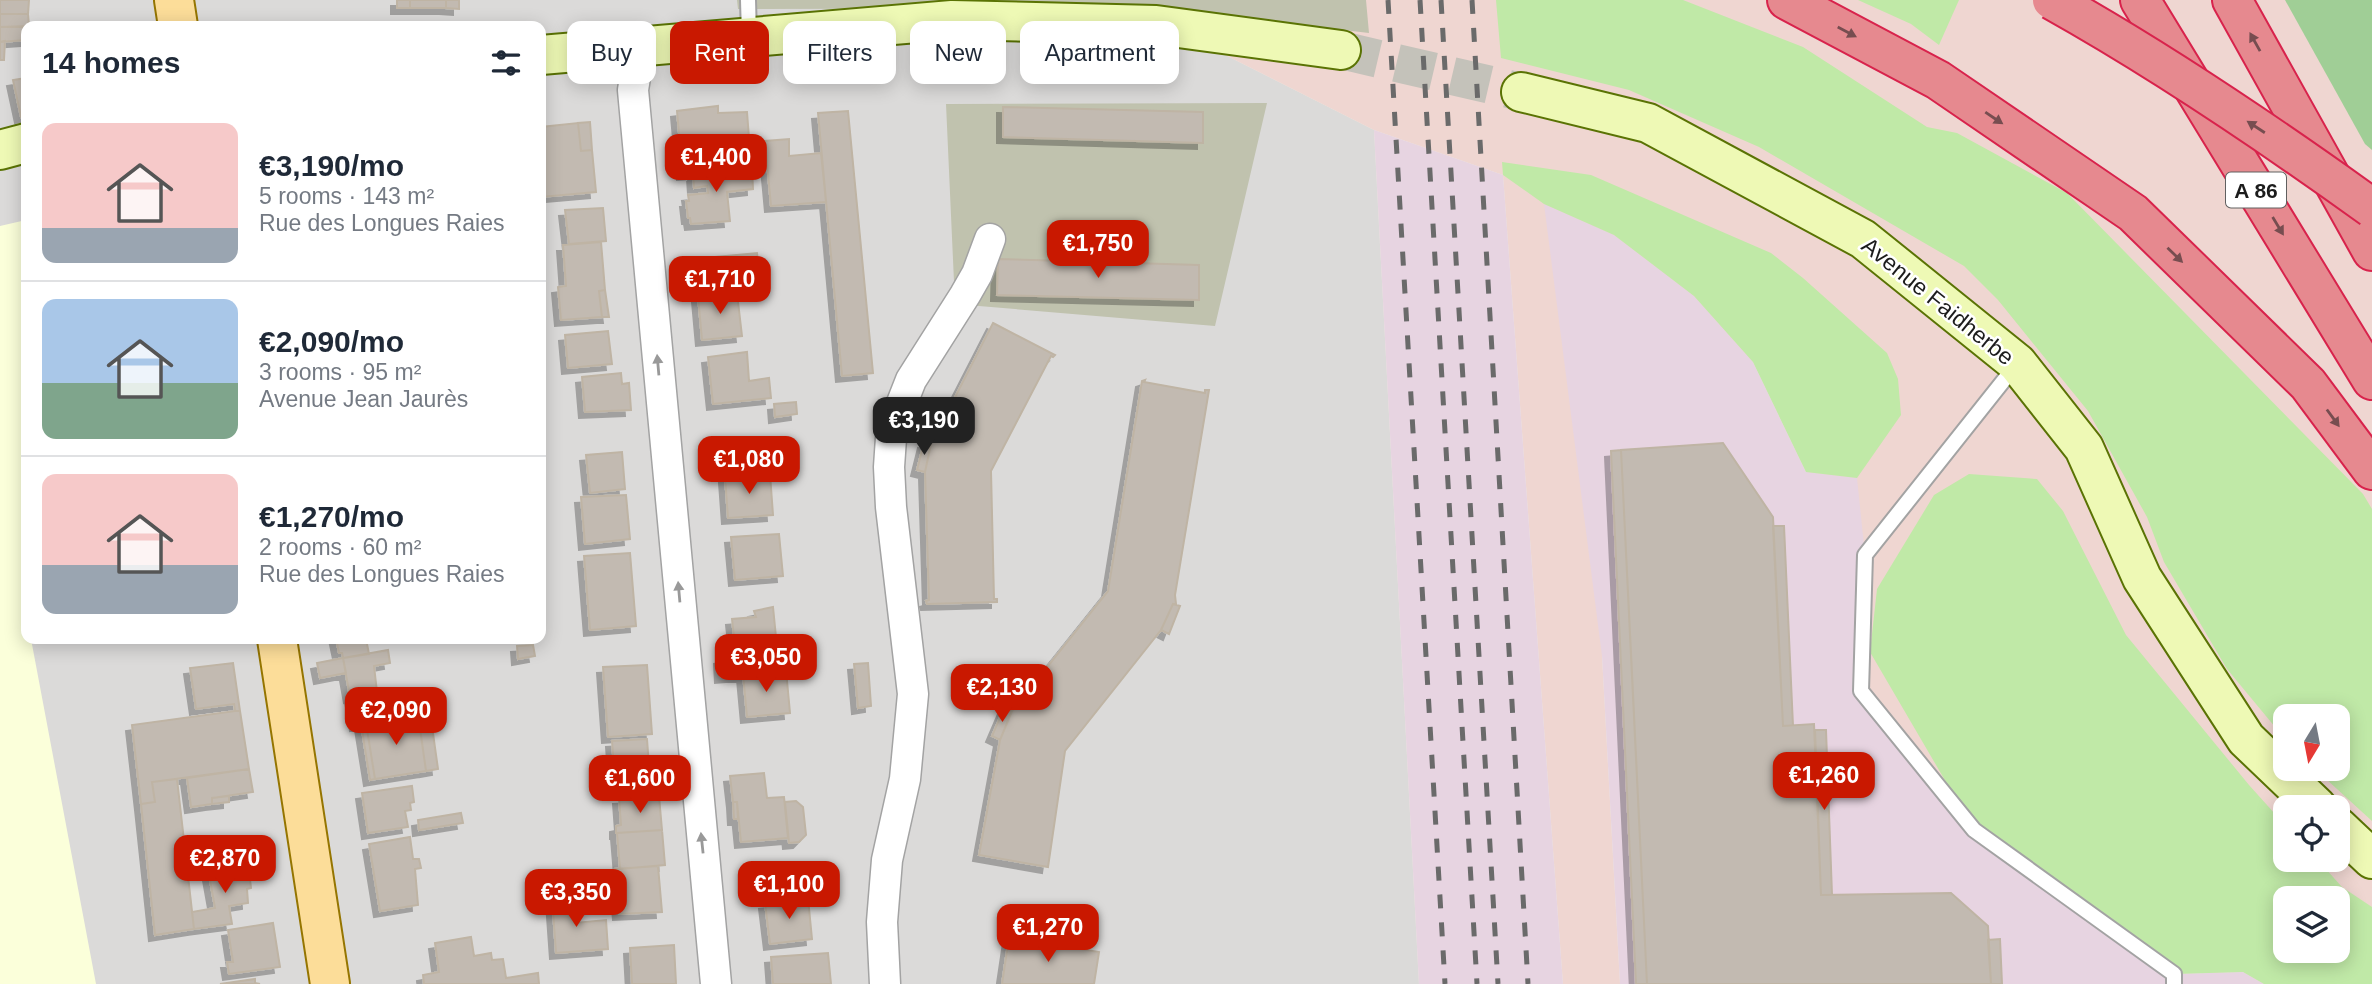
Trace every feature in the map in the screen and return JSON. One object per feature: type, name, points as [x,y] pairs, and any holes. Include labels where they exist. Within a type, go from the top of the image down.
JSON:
[{"type":"highway","points":[[1787,0],[1938,80],[2133,213],[2308,384],[2372,470]]},
{"type":"highway","points":[[2052,0],[2104,29],[2293,151],[2372,208]]},
{"type":"highway","name":"A 86","points":[[2140,0],[2372,380]]},
{"type":"highway","points":[[2232,0],[2372,251]]},
{"type":"main road","points":[[174,0],[177,21]]},
{"type":"main road","points":[[278,644],[330,984]]},
{"type":"street","points":[[656,42],[749,18],[952,20],[1156,25],[1341,50]]},
{"type":"street","points":[[546,55],[567,53]]},
{"type":"street","points":[[634,84],[716,984]]},
{"type":"street","name":"Avenue Faidherbe","points":[[1521,92],[1647,123],[1863,240],[2017,363],[2084,448],[2143,578],[2246,738],[2305,795]]},
{"type":"street","points":[[0,150],[21,144]]},
{"type":"street","points":[[885,984],[882,922],[886,873],[905,779],[913,694],[891,507],[891,438],[911,380],[977,274],[990,239]]},
{"type":"street","points":[[2350,838],[2372,859]]},
{"type":"lane","points":[[2017,363],[1865,555],[1861,691],[1974,830],[2174,974],[2174,984]]},
{"type":"shaded area","points":[[0,0],[1116,0],[1158,21],[1020,21],[1020,84],[1179,84],[1179,32],[1374,130],[1419,984],[0,984]]},
{"type":"shaded area","points":[[737,0],[1366,0],[1369,33],[1154,8],[738,9]]},
{"type":"shaded area","points":[[1116,0],[2328,0],[2372,83],[2372,984],[2264,984],[2243,972],[2174,974],[1974,830],[1861,691],[1806,472],[1753,362],[1602,656],[1620,984],[1563,984],[1503,175],[1374,130],[1179,32],[1179,21],[1158,21]]},
{"type":"shaded area","points":[[1267,103],[1215,326],[955,304],[946,104]]},
{"type":"shaded area","points":[[1374,130],[1503,175],[1563,984],[1419,984]]},
{"type":"shaded area","points":[[1544,204],[1614,235],[1694,296],[1753,362],[1806,472],[1857,478],[1865,555],[1861,691],[1974,830],[2173,974],[2243,972],[2264,984],[1620,984],[1602,656]]},
{"type":"shaded area","points":[[21,221],[21,644],[32,644],[96,984],[0,984],[0,226]]},
{"type":"green space","points":[[1496,0],[1683,0],[1803,47],[1927,127],[1957,133],[2067,193],[2363,494],[2372,509],[2372,821],[2350,801],[2350,795],[2344,795],[2328,781],[2350,781],[2350,704],[2273,704],[2273,725],[2227,669],[2164,562],[2147,517],[2088,411],[1998,300],[1964,266],[1759,147],[1629,90],[1501,58]]},
{"type":"green space","points":[[1858,0],[1959,0],[1939,45],[1911,24]]},
{"type":"green space","points":[[2285,0],[2372,0],[2372,150],[2365,144]]},
{"type":"green space","points":[[1502,162],[1591,175],[1771,253],[1803,278],[1887,353],[1898,379],[1901,415],[1857,478],[1806,472],[1753,362],[1694,296],[1614,235],[1544,204],[1503,175]]},
{"type":"green space","points":[[1969,474],[2037,479],[2063,511],[2126,635],[2273,812],[2273,872],[2329,872],[2341,886],[2273,886],[2273,963],[2350,963],[2350,892],[2372,907],[2372,984],[2264,984],[2243,972],[2174,974],[1974,830],[1870,652],[1877,589],[1934,495]]},
{"type":"building","points":[[0,0],[29,0],[28,14],[0,14]]},
{"type":"building","points":[[397,0],[410,0],[410,8],[397,8]]},
{"type":"building","points":[[410,0],[446,0],[446,8],[410,8]]},
{"type":"building","points":[[446,0],[459,0],[459,9],[446,8]]},
{"type":"building","points":[[0,14],[28,14],[29,21],[21,21],[21,26],[0,27]]},
{"type":"building","points":[[0,27],[21,27],[21,40],[0,42]]},
{"type":"building","points":[[5,41],[4,60],[0,60],[0,42]]},
{"type":"building","points":[[21,79],[21,117],[13,80]]},
{"type":"building","points":[[718,106],[718,113],[747,112],[749,138],[680,144],[677,111]]},
{"type":"building","points":[[1003,107],[1203,112],[1203,143],[1003,137]]},
{"type":"building","points":[[848,111],[873,373],[842,376],[818,113]]},
{"type":"building","points":[[590,122],[592,150],[581,151],[578,123]]},
{"type":"building","points":[[578,123],[581,151],[592,150],[596,192],[546,197],[546,126]]},
{"type":"building","points":[[789,139],[789,156],[821,153],[826,202],[771,206],[765,141]]},
{"type":"building","points":[[720,141],[723,171],[683,174],[680,144]]},
{"type":"building","points":[[752,168],[753,189],[727,192],[730,221],[691,224],[686,201],[689,201],[688,195],[708,193],[707,186],[694,188],[693,173]]},
{"type":"building","points":[[603,208],[606,241],[569,244],[565,210]]},
{"type":"building","points":[[601,242],[605,290],[599,291],[602,317],[561,320],[558,287],[566,286],[563,245]]},
{"type":"building","points":[[757,253],[761,287],[708,293],[705,258]]},
{"type":"building","points":[[998,259],[1199,265],[1199,300],[997,295]]},
{"type":"building","points":[[605,290],[609,317],[602,317],[599,291]]},
{"type":"building","points":[[737,293],[742,336],[702,340],[698,296]]},
{"type":"building","points":[[993,323],[1055,355],[1051,356],[991,471],[994,599],[997,599],[997,602],[927,604],[925,472],[931,444]]},
{"type":"building","points":[[608,331],[612,364],[568,368],[565,335]]},
{"type":"building","points":[[747,352],[749,381],[769,378],[771,398],[713,404],[708,357]]},
{"type":"building","points":[[621,373],[622,384],[629,383],[631,410],[585,412],[582,377]]},
{"type":"building","points":[[1145,380],[1144,382],[1205,393],[1205,390],[1209,390],[1175,595],[1176,604],[1173,604],[1161,630],[1065,751],[1048,867],[979,855],[1000,740],[1012,711],[1108,591],[1142,381]]},
{"type":"building","points":[[796,402],[797,414],[775,417],[774,404]]},
{"type":"building","points":[[765,437],[766,449],[790,448],[792,472],[725,477],[722,441]]},
{"type":"building","points":[[924,442],[931,444],[925,472],[917,470]]},
{"type":"building","points":[[1723,443],[1773,517],[1783,726],[1814,724],[1821,895],[1951,893],[1988,926],[1991,984],[1647,984],[1621,450]]},
{"type":"building","points":[[1621,450],[1647,984],[1636,984],[1611,451]]},
{"type":"building","points":[[622,452],[625,489],[590,493],[586,455]]},
{"type":"building","points":[[770,474],[773,515],[728,518],[725,477]]},
{"type":"building","points":[[626,495],[630,539],[585,544],[581,497]]},
{"type":"building","points":[[1773,526],[1784,526],[1793,726],[1783,726]]},
{"type":"building","points":[[779,534],[783,576],[735,580],[731,537]]},
{"type":"building","points":[[630,553],[636,626],[590,630],[584,556]]},
{"type":"building","points":[[1173,604],[1180,606],[1169,634],[1161,630]]},
{"type":"building","points":[[773,607],[778,657],[766,658],[767,673],[721,677],[720,658],[736,656],[732,619],[756,617],[754,611]]},
{"type":"building","points":[[337,644],[367,644],[369,654],[343,658],[342,653],[339,653]]},
{"type":"building","points":[[533,645],[535,656],[518,659],[517,646]]},
{"type":"building","points":[[388,650],[390,663],[374,666],[377,692],[350,697],[343,658]]},
{"type":"building","points":[[778,657],[780,671],[767,673],[766,658]]},
{"type":"building","points":[[343,658],[346,673],[320,678],[317,663]]},
{"type":"building","points":[[233,663],[240,711],[235,711],[234,704],[196,709],[190,668]]},
{"type":"building","points":[[868,663],[871,706],[858,708],[854,664]]},
{"type":"building","points":[[647,665],[652,734],[608,737],[603,667]]},
{"type":"building","points":[[786,670],[790,713],[747,717],[743,674]]},
{"type":"building","points":[[394,689],[399,717],[356,725],[351,696]]},
{"type":"building","points":[[1004,708],[1012,711],[1000,740],[992,736]]},
{"type":"building","points":[[240,711],[249,769],[152,782],[155,802],[141,804],[132,725]]},
{"type":"building","points":[[430,712],[438,769],[426,771],[418,714]]},
{"type":"building","points":[[418,714],[426,771],[375,779],[366,723]]},
{"type":"building","points":[[366,723],[375,779],[370,780],[361,724]]},
{"type":"building","points":[[1815,730],[1826,730],[1832,895],[1821,895]]},
{"type":"building","points":[[647,739],[650,780],[615,781],[612,741]]},
{"type":"building","points":[[249,769],[253,792],[212,798],[212,804],[191,807],[187,778]]},
{"type":"building","points":[[764,773],[767,798],[784,797],[788,838],[741,842],[737,802],[733,802],[730,776]]},
{"type":"building","points":[[177,779],[194,929],[155,935],[141,804],[155,802],[152,782]]},
{"type":"building","points":[[412,786],[414,802],[410,803],[411,810],[405,811],[408,827],[368,833],[362,793]]},
{"type":"building","points":[[229,796],[229,802],[212,804],[212,798]]},
{"type":"building","points":[[659,796],[662,830],[616,833],[616,826],[621,825],[619,798]]},
{"type":"building","points":[[796,801],[803,807],[806,835],[799,842],[789,843],[785,802]]},
{"type":"building","points":[[733,802],[737,802],[738,819],[734,819]]},
{"type":"building","points":[[461,813],[463,823],[419,830],[418,820]]},
{"type":"building","points":[[662,830],[665,865],[620,869],[617,833]]},
{"type":"building","points":[[410,837],[413,859],[419,859],[421,868],[415,869],[418,905],[380,911],[369,844]]},
{"type":"building","points":[[248,862],[251,888],[247,889],[248,903],[229,906],[232,924],[194,929],[192,912],[215,908],[208,869]]},
{"type":"building","points":[[658,866],[662,912],[619,914],[615,869]]},
{"type":"building","points":[[573,895],[575,923],[606,920],[608,949],[556,953],[552,897]]},
{"type":"building","points":[[808,898],[812,939],[770,944],[765,903]]},
{"type":"building","points":[[273,923],[280,967],[229,974],[227,962],[233,962],[228,930]]},
{"type":"building","points":[[471,937],[474,956],[491,953],[492,960],[503,959],[506,978],[538,973],[539,984],[424,984],[423,975],[439,972],[435,943]]},
{"type":"building","points":[[1009,937],[1099,952],[1094,984],[1002,984]]},
{"type":"building","points":[[2000,939],[2002,984],[1991,984],[1988,940]]},
{"type":"building","points":[[674,945],[676,984],[632,984],[630,948]]},
{"type":"building","points":[[828,953],[831,984],[773,984],[771,957]]},
{"type":"building","points":[[255,979],[255,983],[260,984],[220,984]]},
{"type":"tunnel","points":[[1341,50],[1521,92]]},
{"type":"railway","points":[[1388,0],[1445,984]]},
{"type":"railway","points":[[1420,0],[1477,984]]},
{"type":"railway","points":[[1441,0],[1498,984]]},
{"type":"railway","points":[[1472,0],[1528,984]]}]
